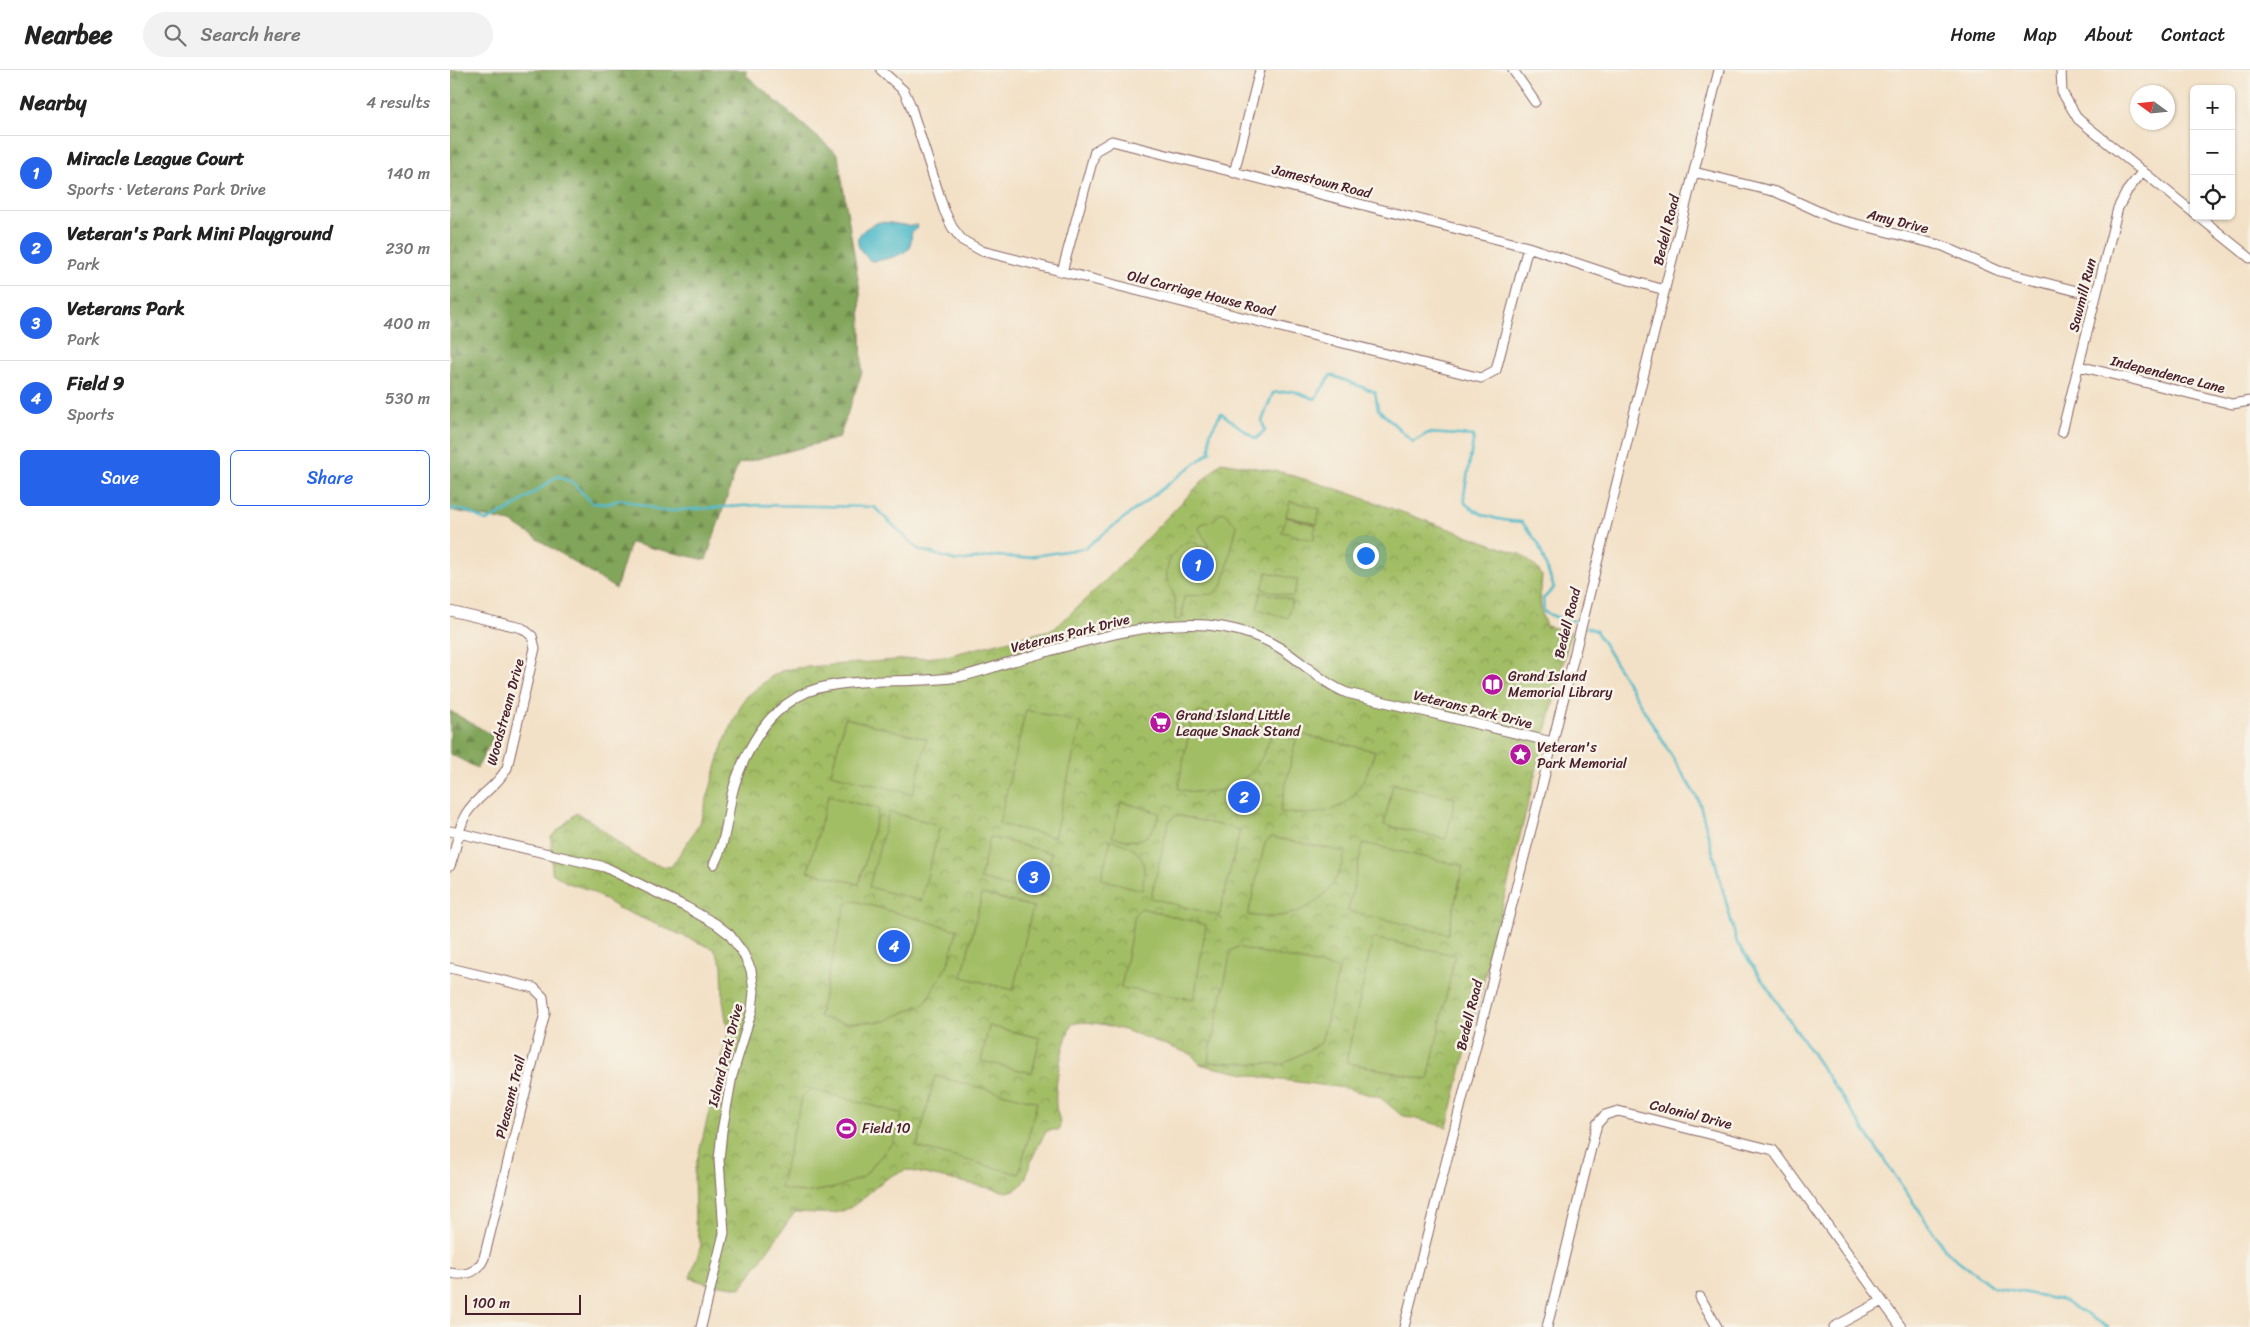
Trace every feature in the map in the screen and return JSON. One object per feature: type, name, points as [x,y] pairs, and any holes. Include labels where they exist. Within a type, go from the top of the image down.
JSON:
[{"type":"street","name":"Old Carriage House Road","points":[[881,70],[904,91],[910,104],[944,210],[952,227],[962,240],[982,251],[1481,378],[1496,370],[1528,247]]},
{"type":"street","points":[[1234,173],[1260,70]]},
{"type":"street","points":[[1512,70],[1535,102]]},
{"type":"street","name":"Bedell Road","points":[[1404,1327],[1719,70]]},
{"type":"street","points":[[2061,70],[2062,92],[2075,115],[2190,209]]},
{"type":"street","name":"Jamestown Road","points":[[1062,272],[1095,151],[1112,141],[1528,247],[1618,277],[1665,290]]},
{"type":"street","name":"Sawmill Run","points":[[2062,432],[2118,208],[2127,191],[2143,171]]},
{"type":"street","name":"Amy Drive","points":[[1694,172],[1776,192],[1833,218],[1943,246],[1999,271],[2096,296]]},
{"type":"street","points":[[2203,220],[2250,258]]},
{"type":"street","name":"Independence Lane","points":[[2078,366],[2232,404],[2250,401]]},
{"type":"street","name":"Woodstream Drive","points":[[450,611],[522,628],[532,636],[535,648],[506,768],[498,782],[467,813],[454,832],[450,866]]},
{"type":"street","name":"Veterans Park Drive","points":[[714,864],[727,828],[736,780],[754,741],[776,713],[795,698],[818,689],[842,685],[912,682],[960,676],[1088,640],[1129,632],[1178,626],[1225,627],[1254,636],[1279,647],[1336,688],[1347,693],[1552,742]]},
{"type":"street","name":"Island Park Drive","points":[[454,832],[564,857],[619,873],[716,924],[729,934],[743,953],[751,970],[754,991],[752,1010],[732,1076],[722,1131],[719,1160],[724,1233],[701,1327]]},
{"type":"street","name":"Pleasant Trail","points":[[450,968],[534,988],[543,997],[545,1013],[484,1258],[473,1272],[460,1275],[450,1273]]},
{"type":"street","name":"Colonial Drive","points":[[1547,1327],[1597,1124],[1605,1115],[1618,1111],[1773,1150],[1901,1327]]},
{"type":"street","points":[[1700,1297],[1717,1327]]},
{"type":"street","points":[[1834,1327],[1882,1301]]},
{"type":"green space","points":[[450,70],[746,70],[746,75],[838,155],[860,291],[862,372],[839,438],[738,464],[706,560],[630,543],[616,589],[511,522],[450,510]]},
{"type":"green space","points":[[1221,462],[1281,472],[1340,490],[1522,555],[1537,568],[1542,576],[1540,601],[1546,626],[1571,632],[1447,1127],[1401,1115],[1381,1098],[1345,1088],[1266,1078],[1207,1066],[1200,1064],[1191,1054],[1131,1032],[1084,1022],[1072,1024],[1062,1052],[1056,1085],[1059,1130],[1047,1130],[1022,1184],[1018,1187],[1007,1192],[907,1170],[886,1179],[856,1204],[847,1209],[828,1213],[795,1212],[741,1288],[706,1283],[690,1278],[701,1245],[695,1222],[694,1173],[728,1034],[723,1000],[722,965],[714,949],[618,908],[589,890],[566,882],[552,873],[551,837],[576,813],[600,827],[643,860],[656,865],[671,867],[700,823],[723,744],[744,699],[768,679],[781,671],[795,668],[946,656],[1054,629],[1106,580]]},
{"type":"green space","points":[[1290,501],[1320,509],[1317,524],[1286,516]]},
{"type":"green space","points":[[1223,512],[1237,526],[1222,587],[1213,594],[1184,596],[1182,619],[1175,620],[1175,600],[1167,579],[1169,561],[1180,547],[1190,541],[1196,543],[1203,550],[1209,546],[1199,529],[1201,524],[1212,521]]},
{"type":"green space","points":[[1286,517],[1316,525],[1313,540],[1282,532]]},
{"type":"green space","points":[[1267,572],[1298,580],[1293,597],[1262,589]]},
{"type":"green space","points":[[1261,592],[1292,600],[1288,618],[1257,609]]},
{"type":"green space","points":[[1026,710],[1081,723],[1054,837],[999,824]]},
{"type":"green space","points":[[450,711],[494,736],[477,768],[450,754]]},
{"type":"green space","points":[[1199,712],[1272,729],[1260,761],[1251,773],[1239,782],[1212,792],[1178,789],[1192,716]]},
{"type":"green space","points":[[845,718],[927,739],[913,794],[831,774]]},
{"type":"green space","points":[[1304,735],[1375,751],[1361,784],[1352,796],[1342,804],[1331,810],[1316,813],[1280,812],[1296,739]]},
{"type":"green space","points":[[1393,784],[1455,798],[1446,839],[1384,825]]},
{"type":"green space","points":[[828,796],[879,809],[859,884],[808,871]]},
{"type":"green space","points":[[1121,802],[1160,813],[1152,830],[1143,839],[1130,840],[1112,837]]},
{"type":"green space","points":[[889,812],[940,825],[921,901],[869,887]]},
{"type":"green space","points":[[1176,815],[1240,830],[1219,916],[1151,898],[1169,821]]},
{"type":"green space","points":[[990,837],[1052,853],[1041,895],[980,879]]},
{"type":"green space","points":[[1271,837],[1345,852],[1333,883],[1311,905],[1297,912],[1282,916],[1248,915],[1265,843]]},
{"type":"green space","points":[[1111,840],[1130,847],[1140,856],[1144,870],[1142,890],[1101,879]]},
{"type":"green space","points":[[1363,843],[1463,866],[1448,934],[1348,911]]},
{"type":"green space","points":[[982,894],[1033,907],[1013,990],[962,977]]},
{"type":"green space","points":[[851,900],[957,930],[949,962],[925,1003],[885,1021],[845,1023],[819,1017],[845,906]]},
{"type":"green space","points":[[1141,908],[1206,925],[1194,999],[1121,988],[1135,914]]},
{"type":"green space","points":[[1373,938],[1455,955],[1428,1080],[1346,1062]]},
{"type":"green space","points":[[1237,947],[1339,969],[1321,1043],[1283,1064],[1208,1062],[1231,951]]},
{"type":"green space","points":[[989,1026],[1040,1038],[1032,1073],[981,1061]]},
{"type":"green space","points":[[935,1076],[1037,1102],[1019,1174],[917,1147]]},
{"type":"green space","name":"Field 10","points":[[811,1089],[903,1114],[893,1142],[863,1177],[835,1188],[804,1193],[780,1188],[802,1096]]},
{"type":"water","points":[[879,222],[918,225],[917,229],[912,231],[910,248],[892,257],[871,261],[860,249],[858,238],[865,230]]},
{"type":"waterway","points":[[450,508],[469,512],[486,521],[509,510],[558,476],[573,483],[592,503],[608,504],[621,499],[663,511],[758,505],[874,507],[918,549],[957,561],[997,556],[1022,558],[1085,548],[1210,452],[1210,433],[1221,413],[1256,439],[1265,430],[1262,421],[1273,393],[1293,391],[1315,399],[1331,375],[1375,392],[1378,409],[1413,442],[1428,433],[1474,436],[1464,495],[1465,503],[1484,515],[1507,521],[1522,522],[1538,543],[1554,588],[1543,599],[1544,612],[1575,621]]},
{"type":"waterway","points":[[1587,627],[1596,631],[1699,801],[1737,943],[1947,1252],[1993,1287],[2060,1299],[2108,1327]]},
{"type":"place","name":"Miracle League Court","points":[[1198,565]]},
{"type":"place","name":"Grand Island Memorial Library","points":[[1492,684]]},
{"type":"place","name":"Grand Island Little Leaque Snack Stand","points":[[1160,723]]},
{"type":"place","name":"Veteran's Park Memorial","points":[[1521,755]]},
{"type":"place","name":"Veteran's Park Mini Playground","points":[[1244,797]]},
{"type":"place","name":"Veterans Park","points":[[1034,877]]},
{"type":"place","name":"Field 9","points":[[894,946]]},
{"type":"place","name":"Field 10","points":[[846,1128]]}]
